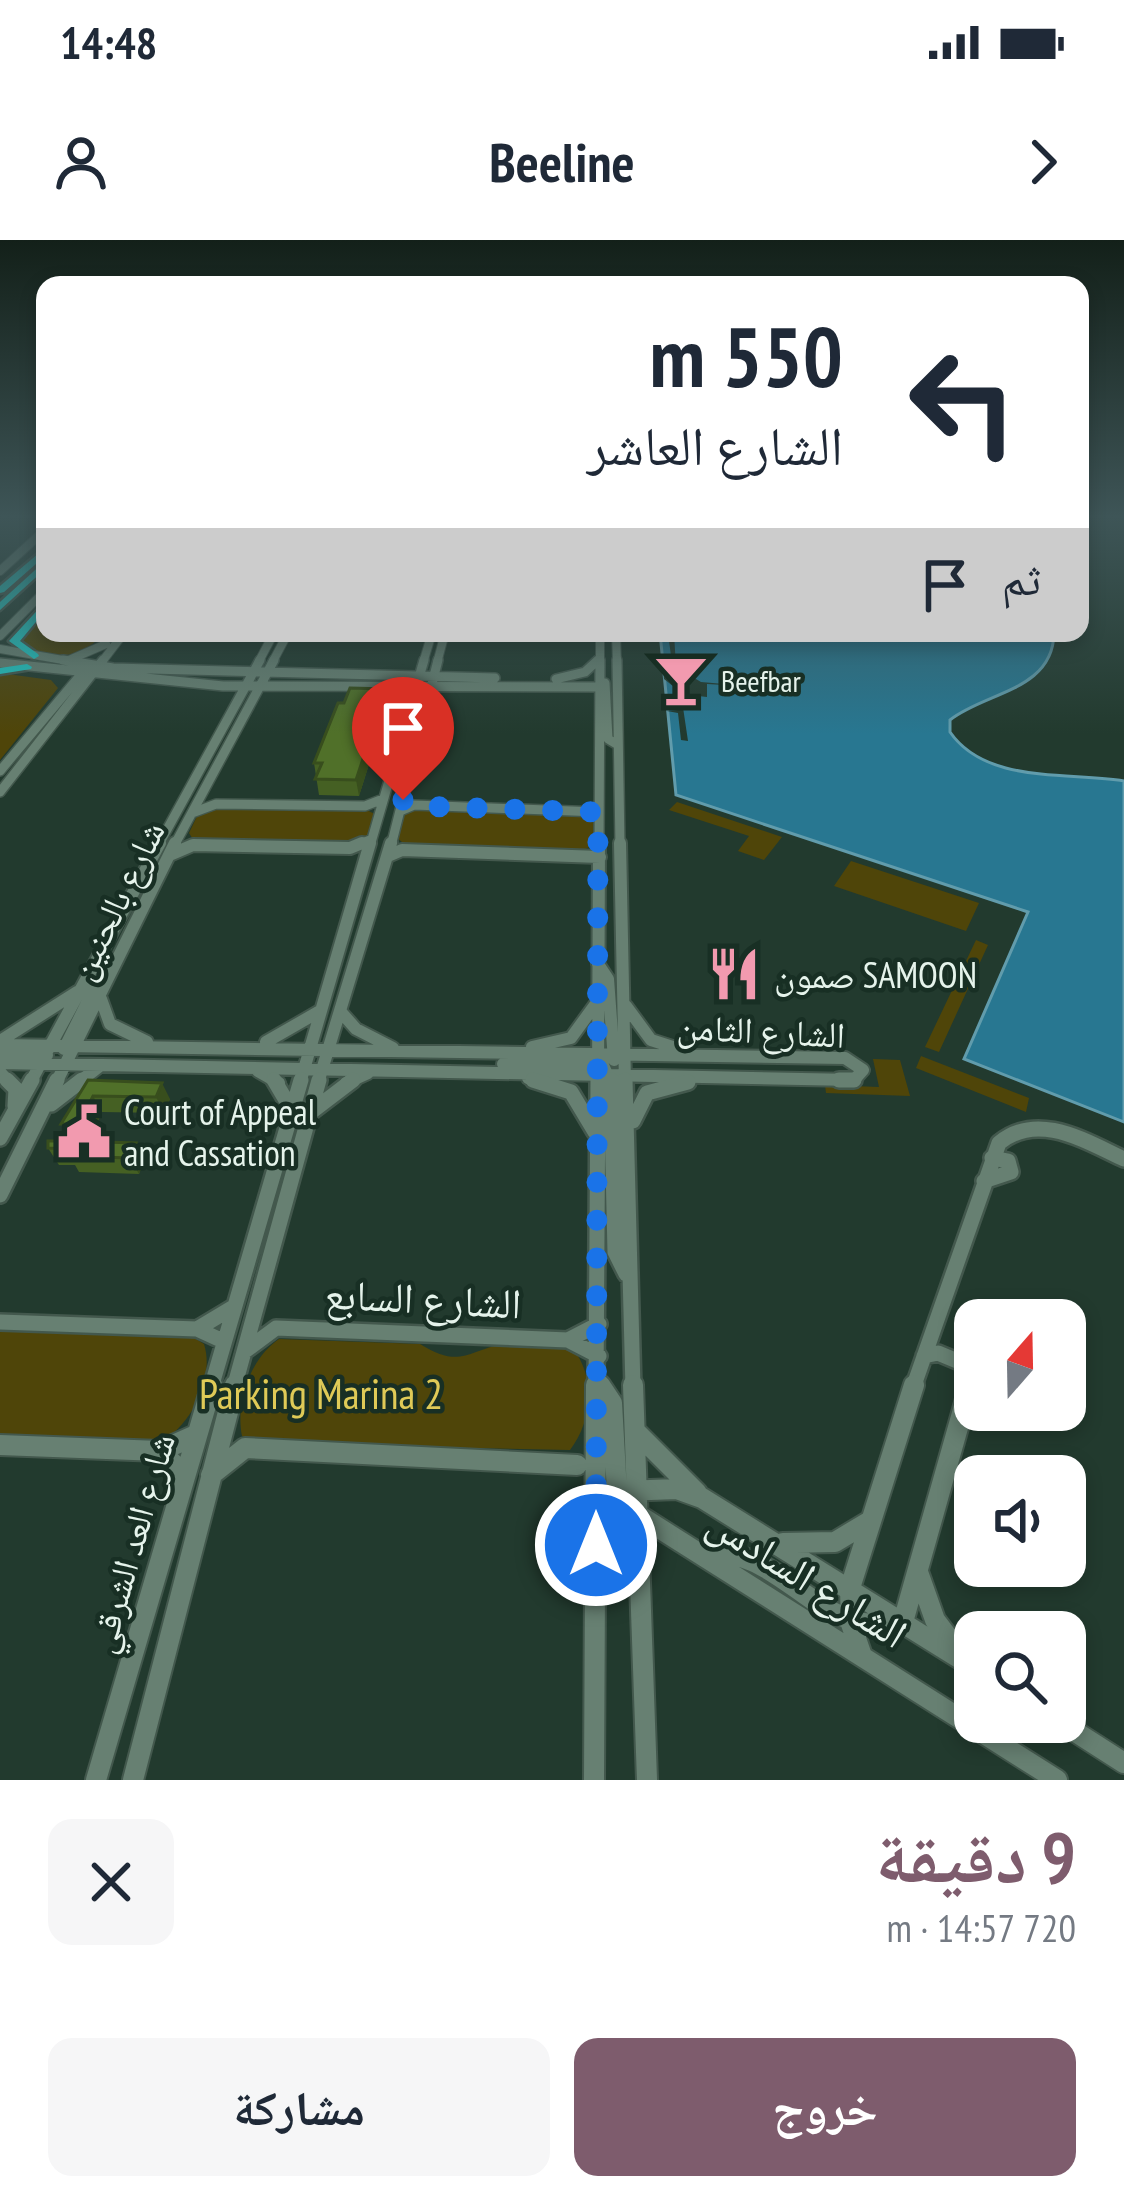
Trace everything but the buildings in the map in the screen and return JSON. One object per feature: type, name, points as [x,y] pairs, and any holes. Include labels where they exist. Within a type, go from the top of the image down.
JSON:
[{"type":"highway","points":[[36,615],[14,641],[40,664]]},
{"type":"highway","points":[[0,660],[40,664]]},
{"type":"street","points":[[0,636],[36,600]]},
{"type":"street","points":[[0,626],[17,620]]},
{"type":"street","points":[[0,772],[116,642]]},
{"type":"street","name":"شارع بالحنين","points":[[0,1138],[14,1109],[101,999],[168,857],[248,707],[260,656],[269,642]]},
{"type":"street","points":[[255,678],[271,642]]},
{"type":"street","name":"شارع بالحنين","points":[[0,1195],[42,1113],[60,1055],[99,962],[235,702],[284,642]]},
{"type":"street","name":"شارع العد الشرقي","points":[[96,1780],[290,1107],[383,799],[424,681],[430,642]]},
{"type":"street","name":"شارع العد الشرقي","points":[[133,1780],[322,1068],[406,806],[425,703],[424,681],[442,642]]},
{"type":"street","points":[[594,1780],[612,1403],[598,1384],[597,1134],[623,1001],[617,745],[600,642]]},
{"type":"street","points":[[614,642],[598,707],[594,808],[600,852],[598,999],[630,1134],[629,1281],[647,1780]]},
{"type":"street","points":[[40,664],[61,662],[106,644]]},
{"type":"street","points":[[89,671],[106,644]]},
{"type":"street","points":[[278,653],[288,670],[305,675]]},
{"type":"street","points":[[175,681],[260,656]]},
{"type":"street","points":[[61,662],[89,671],[255,678],[337,675],[461,686],[555,683],[585,672],[599,659]]},
{"type":"street","points":[[0,660],[175,681],[337,675]]},
{"type":"street","points":[[436,662],[482,678]]},
{"type":"street","points":[[40,664],[62,681],[65,700]]},
{"type":"street","points":[[200,677],[225,689],[235,702]]},
{"type":"street","points":[[255,678],[293,683],[482,678],[605,685]]},
{"type":"street","points":[[0,792],[65,700],[102,683],[131,679]]},
{"type":"street","points":[[248,707],[272,690],[293,683]]},
{"type":"street","points":[[555,683],[598,707]]},
{"type":"street","points":[[425,703],[461,686]]},
{"type":"street","points":[[201,796],[216,804]]},
{"type":"street","points":[[191,813],[216,804],[365,806],[383,799]]},
{"type":"street","points":[[365,806],[379,814]]},
{"type":"street","points":[[406,806],[594,808]]},
{"type":"street","points":[[179,836],[193,845]]},
{"type":"street","points":[[168,857],[193,845],[350,848],[371,839]]},
{"type":"street","points":[[350,848],[366,856]]},
{"type":"street","points":[[394,850],[600,852]]},
{"type":"street","points":[[25,1146],[27,1127],[105,966],[99,962]]},
{"type":"street","points":[[598,964],[608,979],[615,1252],[629,1281]]},
{"type":"street","points":[[0,1047],[51,1013],[91,978]]},
{"type":"street","points":[[101,999],[110,1024],[159,1046]]},
{"type":"street","points":[[509,1053],[571,1038],[598,999]]},
{"type":"street","points":[[623,1001],[652,1040],[707,1056]]},
{"type":"street","points":[[254,1046],[291,1031],[321,1010]]},
{"type":"street","points":[[340,1011],[356,1029],[400,1051]]},
{"type":"street","name":"الشارع الثامن","points":[[0,1068],[60,1055],[159,1046],[254,1046],[509,1053],[612,1063],[707,1076],[854,1080],[863,1073],[851,1059],[742,1056],[707,1056],[612,1063],[504,1072],[101,1065],[60,1055]]},
{"type":"street","points":[[0,1047],[60,1055],[187,1054],[205,1046]]},
{"type":"street","points":[[442,1071],[490,1064],[742,1056]]},
{"type":"street","points":[[42,1113],[101,1065]]},
{"type":"street","points":[[0,1068],[16,1089],[14,1109]]},
{"type":"street","points":[[251,1068],[280,1083],[290,1107]]},
{"type":"street","points":[[311,1112],[339,1086],[375,1070]]},
{"type":"street","points":[[504,1072],[571,1092],[597,1134]]},
{"type":"street","points":[[630,1134],[647,1093],[707,1076]]},
{"type":"street","points":[[862,1656],[850,1624],[850,1588],[992,1158],[1005,1136],[1028,1126],[1124,1160]]},
{"type":"street","name":"الشارع السابع","points":[[256,1306],[276,1328]]},
{"type":"street","points":[[197,1328],[233,1307]]},
{"type":"street","points":[[0,1322],[197,1328],[223,1340]]},
{"type":"street","points":[[700,1554],[715,1548],[739,1554],[850,1624],[884,1629],[903,1622],[970,1384],[967,1369],[950,1357],[935,1323]]},
{"type":"street","name":"الشارع السابع","points":[[568,1340],[599,1324]]},
{"type":"street","name":"الشارع السابع","points":[[244,1352],[276,1328],[568,1340],[599,1356]]},
{"type":"street","points":[[924,1356],[950,1357]]},
{"type":"street","points":[[224,1424],[245,1448]]},
{"type":"street","points":[[636,1432],[702,1498]]},
{"type":"street","points":[[0,1445],[160,1451],[197,1434]]},
{"type":"street","points":[[211,1475],[245,1448],[578,1466]]},
{"type":"street","points":[[160,1451],[185,1475]]},
{"type":"street","name":"الشارع السادس","points":[[607,1492],[677,1489],[702,1498],[954,1655]]},
{"type":"street","name":"الشارع السادس","points":[[607,1492],[1057,1780]]},
{"type":"street","points":[[781,1543],[836,1542],[871,1520]]},
{"type":"street","points":[[918,1570],[935,1620],[954,1643]]},
{"type":"street","points":[[1086,1739],[1124,1763]]},
{"type":"green space","points":[[36,619],[36,642],[95,642],[77,653],[47,654],[23,649],[20,635]]},
{"type":"green space","points":[[0,673],[51,680],[58,688],[0,760]]},
{"type":"green space","points":[[677,802],[782,837],[764,860],[738,851],[749,836],[669,810]]},
{"type":"green space","points":[[216,806],[362,808],[375,814],[369,837],[355,845],[194,841],[189,833],[198,814]]},
{"type":"green space","points":[[414,809],[587,813],[596,819],[594,845],[581,851],[407,846],[397,838],[405,814]]},
{"type":"green space","points":[[851,861],[979,903],[966,931],[834,886]]},
{"type":"green space","points":[[976,940],[988,945],[939,1052],[925,1047]]},
{"type":"green space","points":[[921,1056],[1029,1098],[1026,1112],[916,1068]]},
{"type":"green space","points":[[873,1059],[900,1060],[910,1096],[826,1093],[825,1085],[879,1087]]},
{"type":"green space","points":[[0,1330],[191,1336],[204,1344],[203,1386],[182,1425],[160,1443],[0,1437]]},
{"type":"green space","name":"Parking Marina 2","points":[[279,1339],[420,1344],[454,1357],[511,1343],[573,1349],[588,1386],[587,1413],[570,1450],[254,1444],[242,1436],[243,1395],[260,1357]]},
{"type":"water","points":[[661,642],[1053,642],[1042,667],[1030,679],[950,720],[950,732],[965,749],[1006,768],[1124,781],[1124,1122],[964,1059],[1028,912],[676,795]]},
{"type":"pier","points":[[669,642],[675,642],[676,667],[701,682],[759,687],[707,684],[707,697],[681,694],[688,741],[681,740],[678,713],[667,711],[678,710],[678,690],[664,679],[662,659],[672,663]]},
{"type":"place","name":"Beefbar","points":[[681,680]]},
{"type":"place","name":"صمون SAMOON","points":[[734,974]]},
{"type":"place","name":"Court of Appeal and Cassation","points":[[84,1132]]},
{"type":"route","points":[[403,800],[414,806],[598,812],[596,1545]]}]
